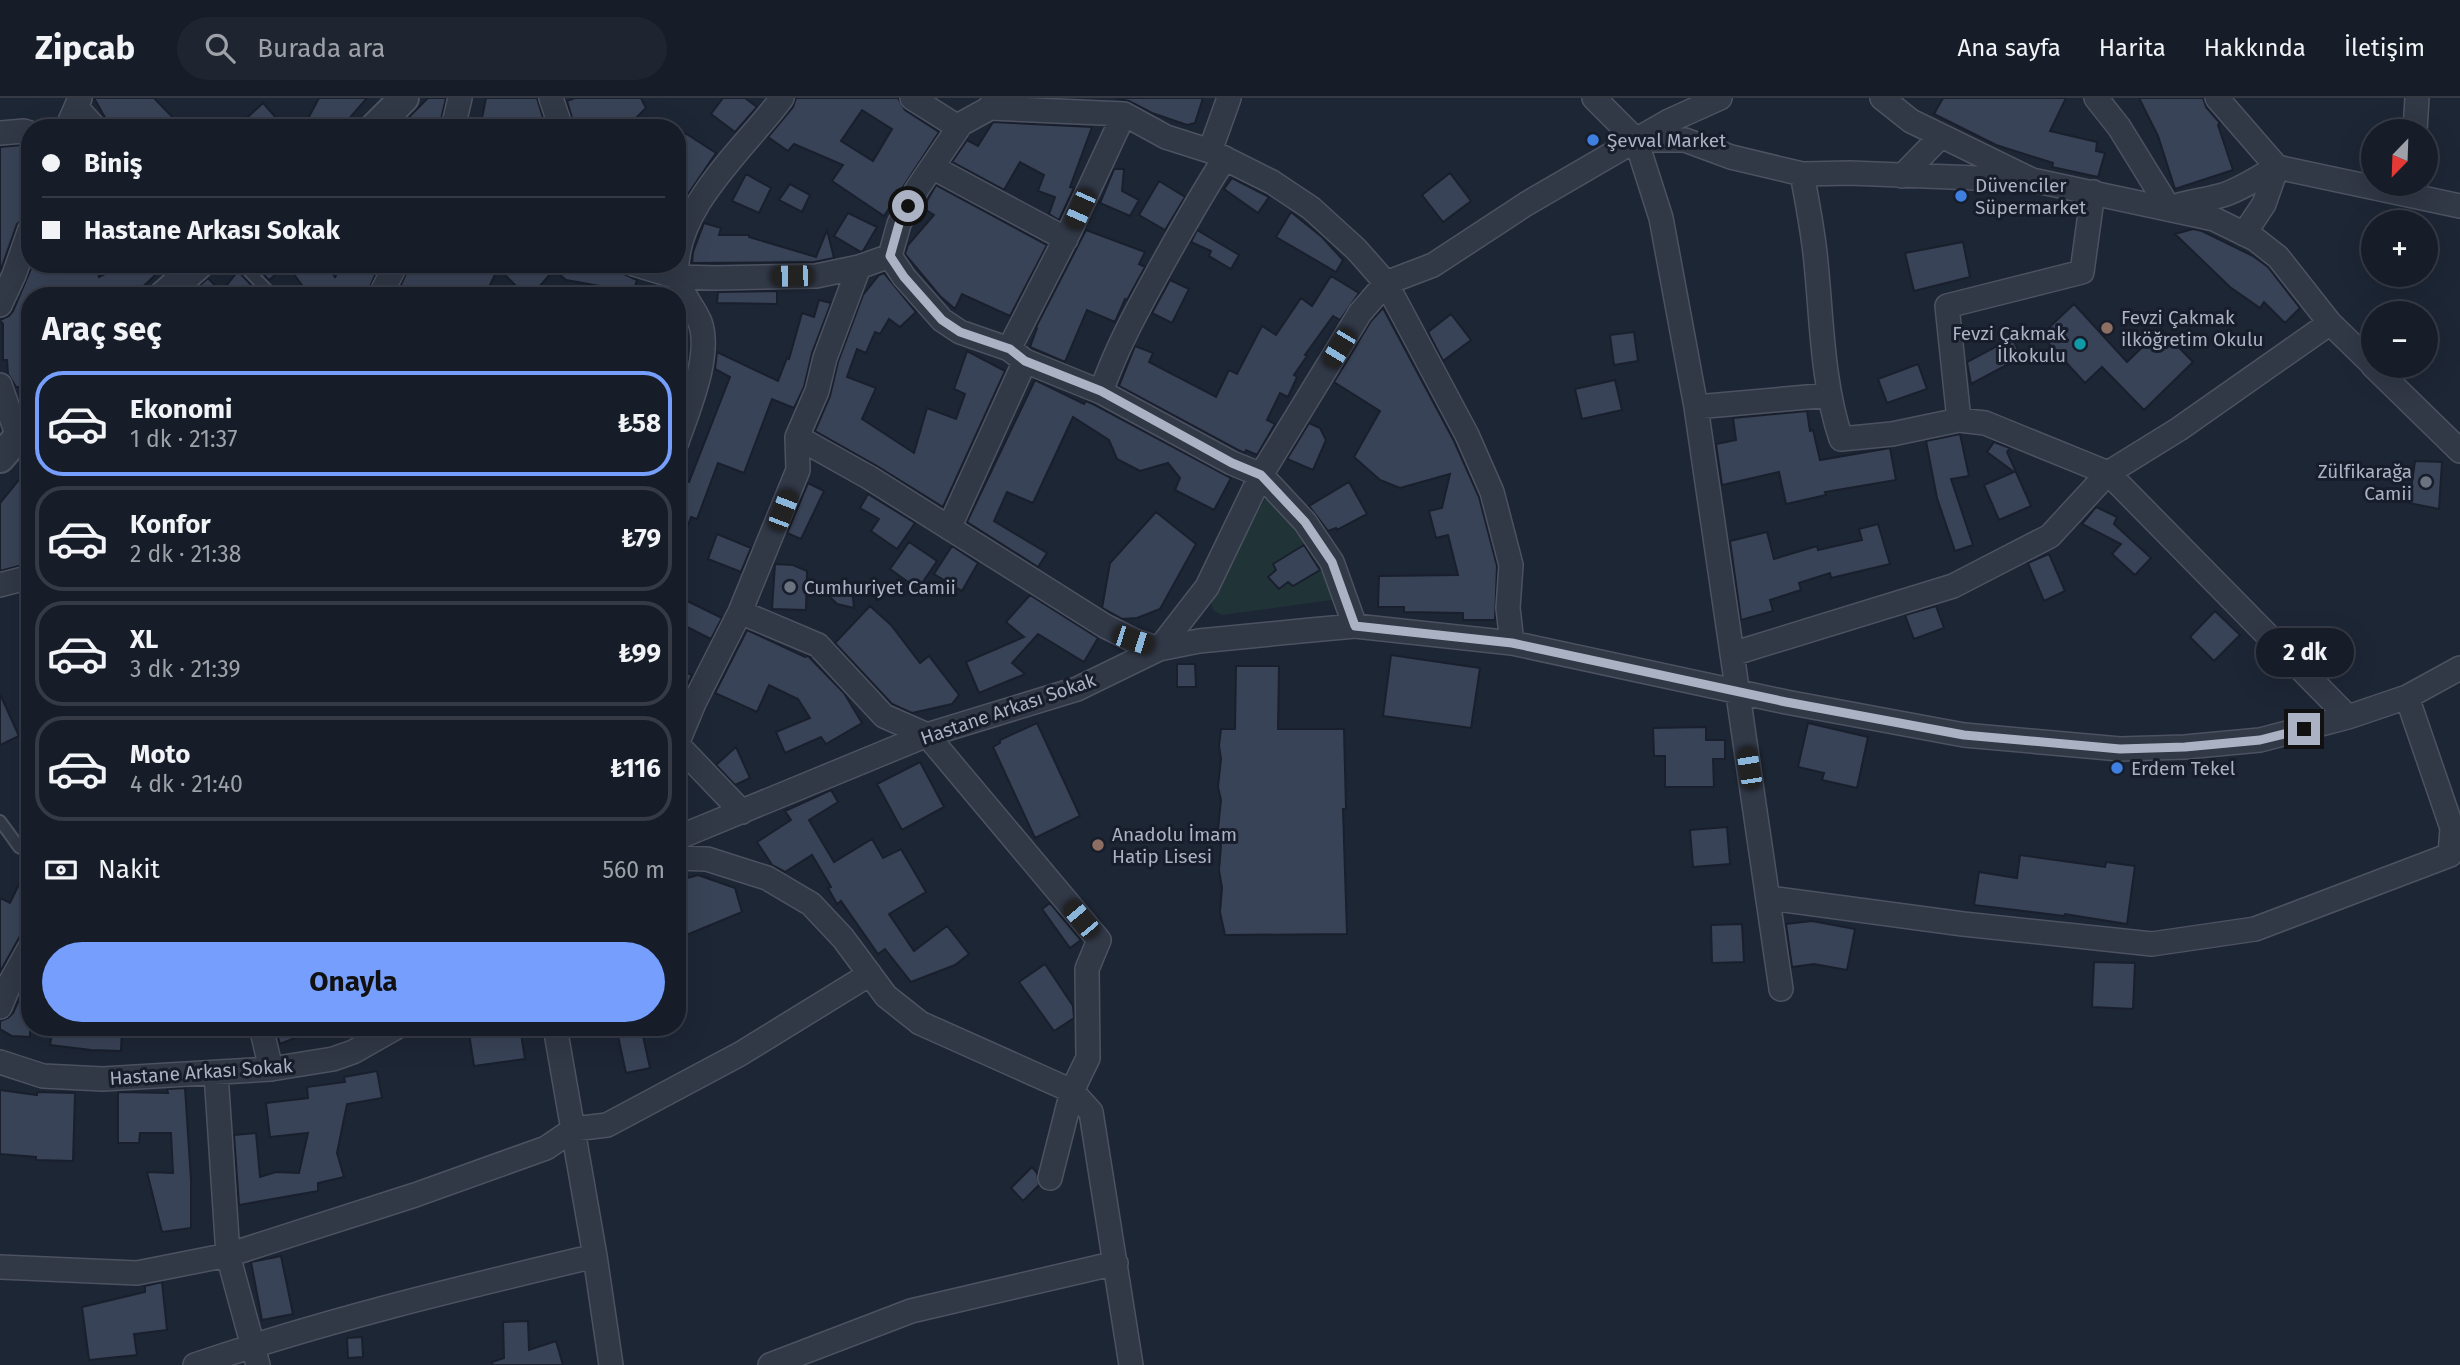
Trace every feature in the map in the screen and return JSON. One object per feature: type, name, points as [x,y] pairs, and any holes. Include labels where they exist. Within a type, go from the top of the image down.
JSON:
[{"type":"street","points":[[367,119],[388,98]]},
{"type":"street","points":[[383,119],[404,98]]},
{"type":"street","points":[[455,119],[460,98]]},
{"type":"street","points":[[686,229],[703,194],[734,153],[782,98]]},
{"type":"street","points":[[912,98],[958,127]]},
{"type":"street","points":[[1101,391],[1134,315],[1217,155],[1229,98]]},
{"type":"street","points":[[1594,98],[1636,140],[1661,218],[1696,407],[1781,989]]},
{"type":"street","points":[[797,437],[870,478],[1105,626],[1159,649],[1208,587],[1261,475],[1360,313],[1386,283],[1433,265],[1526,204],[1669,121],[1720,98]]},
{"type":"street","points":[[1882,98],[1911,121],[2032,180]]},
{"type":"street","points":[[2096,98],[2119,127],[2169,208]]},
{"type":"street","points":[[2217,98],[2277,167]]},
{"type":"street","points":[[2416,119],[2417,98]]},
{"type":"street","points":[[555,99],[559,119]]},
{"type":"street","points":[[71,119],[78,102]]},
{"type":"street","points":[[78,102],[89,119]]},
{"type":"street","points":[[1355,626],[1326,552],[1305,522],[1261,475],[1232,463],[1101,391],[960,332],[942,320],[904,277],[890,256],[899,224],[917,189],[958,127],[992,103],[1124,114],[1166,137],[1217,155],[1272,182],[1311,208],[1356,248],[1386,283],[1467,435],[1492,492],[1511,565],[1508,608],[1512,643]]},
{"type":"street","points":[[949,528],[1066,239],[1124,114]]},
{"type":"street","points":[[0,133],[21,131]]},
{"type":"street","points":[[1902,176],[1941,136]]},
{"type":"street","points":[[1636,140],[1685,140],[1731,157],[1802,174],[2032,180],[2214,219],[2266,246],[2278,257],[2330,323],[2361,354]]},
{"type":"street","points":[[932,167],[1066,239]]},
{"type":"street","points":[[2169,208],[2235,190],[2277,167],[2361,181]]},
{"type":"street","points":[[2244,234],[2264,204],[2277,167]]},
{"type":"street","points":[[1802,174],[1815,251],[1830,395],[1841,439],[1892,434],[1959,420],[1985,423],[2108,473],[2348,717]]},
{"type":"street","points":[[1959,420],[1947,306],[2082,272],[2094,192]]},
{"type":"street","points":[[2429,196],[2460,206]]},
{"type":"street","points":[[0,305],[7,274],[21,247]]},
{"type":"street","points":[[664,273],[677,277],[716,278],[816,276],[859,267],[890,256]]},
{"type":"street","points":[[686,722],[740,612],[798,470],[797,437],[817,391],[830,345],[859,267]]},
{"type":"street","points":[[159,287],[172,273]]},
{"type":"street","points":[[173,287],[189,273]]},
{"type":"street","points":[[677,273],[682,287]]},
{"type":"street","points":[[686,294],[697,315],[702,335],[701,362],[686,412]]},
{"type":"street","points":[[1732,654],[1953,586],[2050,536],[2108,473],[2179,429],[2330,323]]},
{"type":"street","points":[[2385,378],[2460,452]]},
{"type":"street","points":[[0,386],[19,437],[0,474]]},
{"type":"street","points":[[1696,407],[1830,395]]},
{"type":"street","points":[[0,585],[21,579]]},
{"type":"street","points":[[740,612],[818,645],[884,716],[927,735],[1099,940],[1087,969],[1088,1058],[1072,1091],[1050,1178]]},
{"type":"street","name":"Hastane Arkası Sokak","points":[[686,834],[927,735],[1077,689],[1159,649],[1199,641],[1355,626],[1512,643],[1786,702],[1964,735],[2120,749],[2185,747],[2260,740],[2348,717],[2407,697],[2460,668]]},
{"type":"street","points":[[1769,898],[1964,924],[2152,944],[2255,929],[2450,855],[2452,828],[2407,697]]},
{"type":"street","points":[[686,753],[742,812]]},
{"type":"street","points":[[686,858],[707,859],[767,878],[811,904],[843,937],[886,996],[920,1023],[1072,1091],[1091,1112],[1132,1365]]},
{"type":"street","points":[[0,1007],[5,980],[21,959]]},
{"type":"street","points":[[0,1267],[137,1273],[228,1255],[415,1195],[546,1148],[574,1129],[607,1125],[740,1054],[870,974]]},
{"type":"street","points":[[263,1036],[271,1069]]},
{"type":"street","name":"Hastane Arkası Sokak","points":[[0,1062],[43,1076],[103,1079],[216,1073],[271,1069],[333,1059],[353,1052],[381,1036]]},
{"type":"street","points":[[557,1036],[611,1365]]},
{"type":"street","points":[[216,1073],[228,1255],[256,1355]]},
{"type":"street","points":[[195,1365],[256,1355],[450,1290],[595,1256]]},
{"type":"street","points":[[770,1365],[911,1311],[1116,1264]]},
{"type":"lane","points":[[251,273],[264,287]]},
{"type":"lane","points":[[0,821],[21,848]]},
{"type":"green space","points":[[1266,497],[1272,497],[1307,538],[1339,599],[1222,615],[1213,610],[1211,601]]},
{"type":"building","points":[[94,98],[154,98],[174,119],[106,119]]},
{"type":"building","points":[[319,98],[367,98],[349,119],[308,119]]},
{"type":"building","points":[[428,98],[446,98],[441,119],[407,119]]},
{"type":"building","points":[[486,98],[537,98],[543,119],[482,119]]},
{"type":"building","points":[[575,98],[641,98],[646,108],[635,119],[572,119],[567,101]]},
{"type":"building","points":[[723,98],[745,98],[757,107],[735,132],[711,114]]},
{"type":"building","points":[[796,98],[898,98],[905,110],[939,132],[884,216],[832,181],[843,165],[794,144],[788,151],[768,137],[793,107]],"holes":[[[862,110],[892,129],[873,161],[841,141]]]},
{"type":"building","points":[[1115,98],[1203,98],[1195,123],[1187,125],[1152,113],[1129,101]]},
{"type":"building","points":[[1943,98],[2066,98],[2050,131],[2097,142],[2096,151],[2105,153],[2098,177],[2052,167],[2053,163],[1996,145],[1934,114]]},
{"type":"building","points":[[2139,98],[2203,98],[2206,107],[2220,123],[2218,125],[2233,170],[2175,189],[2158,136]]},
{"type":"building","points":[[263,103],[277,119],[246,119]]},
{"type":"building","points":[[993,122],[1092,127],[1070,187],[1074,188],[1059,220],[1049,214],[1055,197],[1038,191],[1044,175],[1020,162],[1004,190],[952,162],[967,140],[978,146]]},
{"type":"building","points":[[686,134],[716,153],[686,197]]},
{"type":"building","points":[[21,145],[21,221],[17,224],[0,272],[0,147]]},
{"type":"building","points":[[1114,169],[1124,169],[1122,191],[1139,200],[1130,216],[1100,203]]},
{"type":"building","points":[[1450,173],[1471,201],[1443,222],[1422,195]]},
{"type":"building","points":[[746,174],[771,188],[759,213],[732,201]]},
{"type":"building","points":[[1232,178],[1269,197],[1258,213],[1224,189]]},
{"type":"building","points":[[1159,181],[1185,197],[1165,230],[1139,215]]},
{"type":"building","points":[[790,184],[810,195],[802,212],[779,200]]},
{"type":"building","points":[[936,185],[1047,245],[1010,316],[962,294],[955,309],[940,296],[905,254],[908,245],[934,215],[923,208]]},
{"type":"building","points":[[1291,212],[1322,237],[1343,260],[1336,272],[1276,237]]},
{"type":"building","points":[[848,213],[877,227],[861,252],[834,236]]},
{"type":"building","points":[[704,223],[721,228],[719,235],[749,235],[816,257],[827,230],[834,258],[814,262],[692,263],[693,252]]},
{"type":"building","points":[[2193,229],[2253,256],[2268,267],[2300,308],[2285,323],[2264,302],[2260,308],[2230,287],[2175,234]]},
{"type":"building","points":[[1086,230],[1145,252],[1139,264],[1145,267],[1127,300],[1125,299],[1115,322],[1087,310],[1065,362],[1030,347],[1036,327]]},
{"type":"building","points":[[1197,230],[1239,255],[1231,269],[1209,256],[1211,251],[1191,242]]},
{"type":"building","points":[[1963,242],[1970,277],[1914,291],[1905,253]]},
{"type":"building","points":[[29,273],[98,273],[99,277],[107,273],[157,273],[143,287],[23,287]]},
{"type":"building","points":[[236,273],[240,273],[253,287],[225,287]]},
{"type":"building","points":[[262,273],[277,273],[269,280]]},
{"type":"building","points":[[293,273],[332,273],[335,277],[337,273],[376,273],[370,287],[303,287]]},
{"type":"building","points":[[406,273],[496,273],[489,287],[400,287]]},
{"type":"building","points":[[503,273],[551,273],[539,287],[517,287]]},
{"type":"building","points":[[558,273],[624,273],[637,280],[635,287],[605,287],[566,280]]},
{"type":"building","points":[[884,273],[916,312],[900,327],[889,319],[880,334],[875,332],[866,353],[857,349],[847,377],[876,388],[862,419],[914,453],[927,408],[956,419],[965,394],[954,389],[967,351],[1005,371],[943,507],[815,431],[830,396],[838,362],[863,295],[879,275]]},
{"type":"building","points":[[1331,276],[1359,293],[1340,320],[1333,316],[1305,355],[1307,356],[1294,375],[1297,377],[1288,397],[1280,393],[1267,420],[1275,424],[1257,455],[1238,450],[1119,386],[1135,346],[1153,353],[1149,362],[1216,397],[1229,370],[1237,374],[1262,326],[1276,335],[1301,298],[1312,306]]},
{"type":"building","points":[[208,278],[216,287],[198,287]]},
{"type":"building","points":[[1170,280],[1189,289],[1172,323],[1152,313]]},
{"type":"building","points":[[777,291],[777,304],[717,303],[718,292]]},
{"type":"building","points":[[21,292],[21,387],[16,387],[8,374],[7,360],[3,360],[3,324],[0,320],[13,311]]},
{"type":"building","points":[[819,300],[831,303],[812,353],[804,387],[794,408],[772,399],[744,473],[718,463],[697,519],[691,517],[686,531],[686,481],[689,482],[730,377],[715,369],[717,352],[778,381],[787,358],[789,359],[802,313],[814,317]]},
{"type":"building","points":[[2074,304],[2127,362],[2161,329],[2193,362],[2144,410],[2102,367],[2085,383],[2041,335]]},
{"type":"building","points":[[1383,308],[1454,441],[1479,497],[1497,566],[1495,620],[1463,620],[1463,613],[1404,612],[1404,607],[1378,607],[1379,576],[1458,575],[1448,535],[1436,538],[1429,511],[1442,508],[1450,474],[1400,488],[1380,480],[1354,457],[1380,411],[1334,382],[1371,321]]},
{"type":"building","points":[[1451,314],[1471,340],[1443,361],[1428,332]]},
{"type":"building","points":[[1634,332],[1638,361],[1614,365],[1610,335]]},
{"type":"building","points":[[2012,338],[2022,357],[1971,384],[1967,362]]},
{"type":"building","points":[[1918,364],[1927,389],[1887,403],[1878,379]]},
{"type":"building","points":[[1035,380],[1084,404],[1086,401],[1095,405],[1231,478],[1214,510],[1175,490],[1180,478],[1168,463],[1140,471],[1117,459],[1109,440],[1073,417],[1033,503],[1007,492],[994,521],[1047,553],[1038,567],[967,522]]},
{"type":"building","points":[[1615,380],[1622,410],[1582,419],[1575,389]]},
{"type":"building","points":[[1807,411],[1810,431],[1813,430],[1820,460],[1890,448],[1896,480],[1825,492],[1826,495],[1786,504],[1779,472],[1722,485],[1716,444],[1736,440],[1733,418]]},
{"type":"building","points":[[1309,423],[1320,428],[1326,440],[1313,470],[1287,459]]},
{"type":"building","points":[[1960,434],[1969,476],[1951,479],[1973,545],[1955,551],[1937,498],[1926,441]]},
{"type":"building","points":[[1994,442],[2010,448],[2007,452],[2031,506],[1999,520],[1984,485],[2014,472],[1987,452]]},
{"type":"building","name":"Zülfikarağa Camii","points":[[2415,461],[2442,462],[2439,509],[2409,503]]},
{"type":"building","points":[[21,477],[21,565],[0,571],[0,503]]},
{"type":"building","points":[[1349,482],[1367,514],[1337,530],[1328,531],[1309,506]]},
{"type":"building","points":[[808,483],[824,491],[801,539],[787,533]]},
{"type":"building","points":[[868,494],[915,523],[897,549],[871,531],[879,519],[860,508]]},
{"type":"building","points":[[2096,507],[2117,517],[2114,524],[2151,558],[2135,575],[2112,554],[2121,544],[2082,524]]},
{"type":"building","points":[[1156,512],[1196,544],[1160,609],[1137,618],[1122,619],[1102,608],[1110,563]]},
{"type":"building","points":[[1878,524],[1890,564],[1831,578],[1830,573],[1799,583],[1801,590],[1770,600],[1773,611],[1741,620],[1730,541],[1767,532],[1774,559],[1817,546],[1818,550],[1862,540],[1859,529]]},
{"type":"building","points":[[717,534],[751,548],[741,572],[708,559]]},
{"type":"building","points":[[909,542],[937,561],[918,589],[890,569]]},
{"type":"building","points":[[1304,545],[1320,570],[1293,586],[1288,582],[1279,589],[1268,577],[1276,570],[1273,564]]},
{"type":"building","points":[[952,546],[978,563],[962,591],[934,574]]},
{"type":"building","points":[[2049,554],[2065,591],[2044,601],[2028,563]]},
{"type":"building","name":"Cumhuriyet Camii","points":[[775,564],[793,565],[807,571],[806,610],[772,609]]},
{"type":"building","points":[[838,583],[852,589],[854,608],[837,604],[827,594]]},
{"type":"building","points":[[1030,595],[1098,638],[1084,662],[1038,634],[1012,663],[1025,674],[979,693],[966,662],[1024,637],[1006,622]]},
{"type":"building","points":[[686,600],[722,618],[711,639],[686,626]]},
{"type":"building","points":[[870,606],[891,625],[920,663],[929,656],[959,695],[952,704],[912,713],[892,704],[835,643]]},
{"type":"building","points":[[1936,606],[1944,628],[1914,639],[1905,615]]},
{"type":"building","points":[[2215,611],[2240,635],[2214,661],[2190,637]]},
{"type":"building","points":[[747,630],[808,656],[844,693],[862,723],[826,744],[821,737],[785,753],[776,732],[810,718],[798,699],[769,685],[757,712],[715,693]]},
{"type":"building","points":[[1391,655],[1480,668],[1471,728],[1383,716]]},
{"type":"building","points":[[1177,664],[1195,664],[1196,687],[1177,687]]},
{"type":"building","points":[[1236,666],[1279,666],[1278,729],[1344,729],[1346,809],[1343,809],[1347,934],[1225,935],[1220,912],[1222,888],[1218,829],[1221,800],[1218,787],[1221,759],[1219,746],[1221,729],[1235,729]]},
{"type":"building","points":[[686,673],[692,675],[686,688]]},
{"type":"building","points":[[0,694],[19,736],[0,745]]},
{"type":"building","name":"Anadolu İmam Hatip Lisesi","points":[[1037,723],[1080,816],[1035,838],[993,747],[1000,743],[1000,740]]},
{"type":"building","points":[[1808,723],[1868,737],[1857,788],[1822,780],[1824,773],[1798,767]]},
{"type":"building","points":[[1706,727],[1706,740],[1725,740],[1725,759],[1713,759],[1714,787],[1665,787],[1665,756],[1654,756],[1653,728]]},
{"type":"building","points":[[736,747],[750,778],[735,785],[716,765]]},
{"type":"building","points":[[920,762],[944,807],[902,830],[877,784]]},
{"type":"building","points":[[831,790],[838,802],[809,820],[834,862],[872,839],[883,858],[901,849],[926,892],[889,914],[914,951],[947,926],[969,954],[955,965],[911,982],[885,949],[878,954],[841,901],[837,904],[828,888],[831,887],[812,855],[785,872],[772,865],[757,842],[791,820],[785,811]]},
{"type":"building","points":[[1727,827],[1730,864],[1693,867],[1690,830]]},
{"type":"building","points":[[2020,855],[2105,867],[2106,862],[2135,866],[2127,924],[2065,914],[1974,905],[1979,872],[2017,878]]},
{"type":"building","points":[[698,875],[735,888],[742,912],[686,935],[686,878]]},
{"type":"building","points":[[21,880],[21,934],[0,972],[0,898],[10,903]]},
{"type":"building","points":[[1050,903],[1081,940],[1070,948],[1042,909]]},
{"type":"building","points":[[1812,921],[1855,929],[1847,970],[1814,964],[1792,967],[1786,924]]},
{"type":"building","points":[[1742,924],[1744,962],[1712,963],[1711,925]]},
{"type":"building","points":[[2094,962],[2135,963],[2133,1009],[2092,1007]]},
{"type":"building","points":[[1045,964],[1073,1006],[1074,1018],[1054,1031],[1019,982]]},
{"type":"building","points":[[21,996],[21,1036],[30,1037],[12,1036],[0,1029],[0,1021],[13,1013]]},
{"type":"building","points":[[52,1036],[122,1036],[121,1051],[50,1045]]},
{"type":"building","points":[[278,1036],[300,1036],[280,1044]]},
{"type":"building","points":[[469,1036],[521,1036],[525,1059],[474,1066]]},
{"type":"building","points":[[618,1036],[643,1036],[650,1068],[626,1073]]},
{"type":"building","points":[[377,1071],[382,1098],[347,1104],[337,1153],[344,1177],[318,1183],[318,1191],[239,1205],[234,1135],[256,1133],[260,1177],[276,1172],[299,1173],[308,1133],[270,1137],[266,1103],[308,1098],[307,1087],[345,1082],[344,1077]]},
{"type":"building","points":[[185,1088],[191,1228],[162,1232],[147,1172],[173,1173],[171,1133],[140,1133],[139,1143],[118,1143],[118,1092],[168,1093],[167,1089]]},
{"type":"building","points":[[0,1090],[37,1095],[37,1092],[75,1093],[73,1161],[36,1160],[36,1157],[0,1154]]},
{"type":"building","points":[[1032,1167],[1037,1173],[1039,1185],[1023,1201],[1011,1188]]},
{"type":"building","points":[[281,1256],[293,1314],[262,1320],[251,1262]]},
{"type":"building","points":[[162,1282],[167,1330],[134,1334],[137,1355],[89,1360],[82,1307],[145,1292],[145,1286]]},
{"type":"building","points":[[528,1321],[529,1350],[556,1341],[563,1365],[493,1365],[492,1362],[504,1358],[503,1322]]},
{"type":"building","points":[[362,1337],[363,1357],[348,1358],[347,1338]]},
{"type":"place","name":"Şevval Market","points":[[1593,140]]},
{"type":"place","name":"Düvenciler Süpermarket","points":[[1961,196]]},
{"type":"place","name":"Fevzi Çakmak ilköğretim Okulu","points":[[2107,328]]},
{"type":"place","name":"Fevzi Çakmak İlkokulu","points":[[2080,344]]},
{"type":"place","name":"Zülfikarağa Camii","points":[[2426,482]]},
{"type":"place","name":"Cumhuriyet Camii","points":[[790,587]]},
{"type":"place","name":"Erdem Tekel","points":[[2117,768]]},
{"type":"place","name":"Anadolu İmam Hatip Lisesi","points":[[1098,845]]},
{"type":"route","points":[[908,206],[899,224],[890,256],[904,277],[942,320],[975,339],[1010,349],[1025,361],[1101,391],[1232,463],[1261,475],[1320,542],[1332,562],[1355,626],[1512,643],[1786,702],[1964,735],[2120,749],[2185,747],[2260,740],[2304,729]]}]
